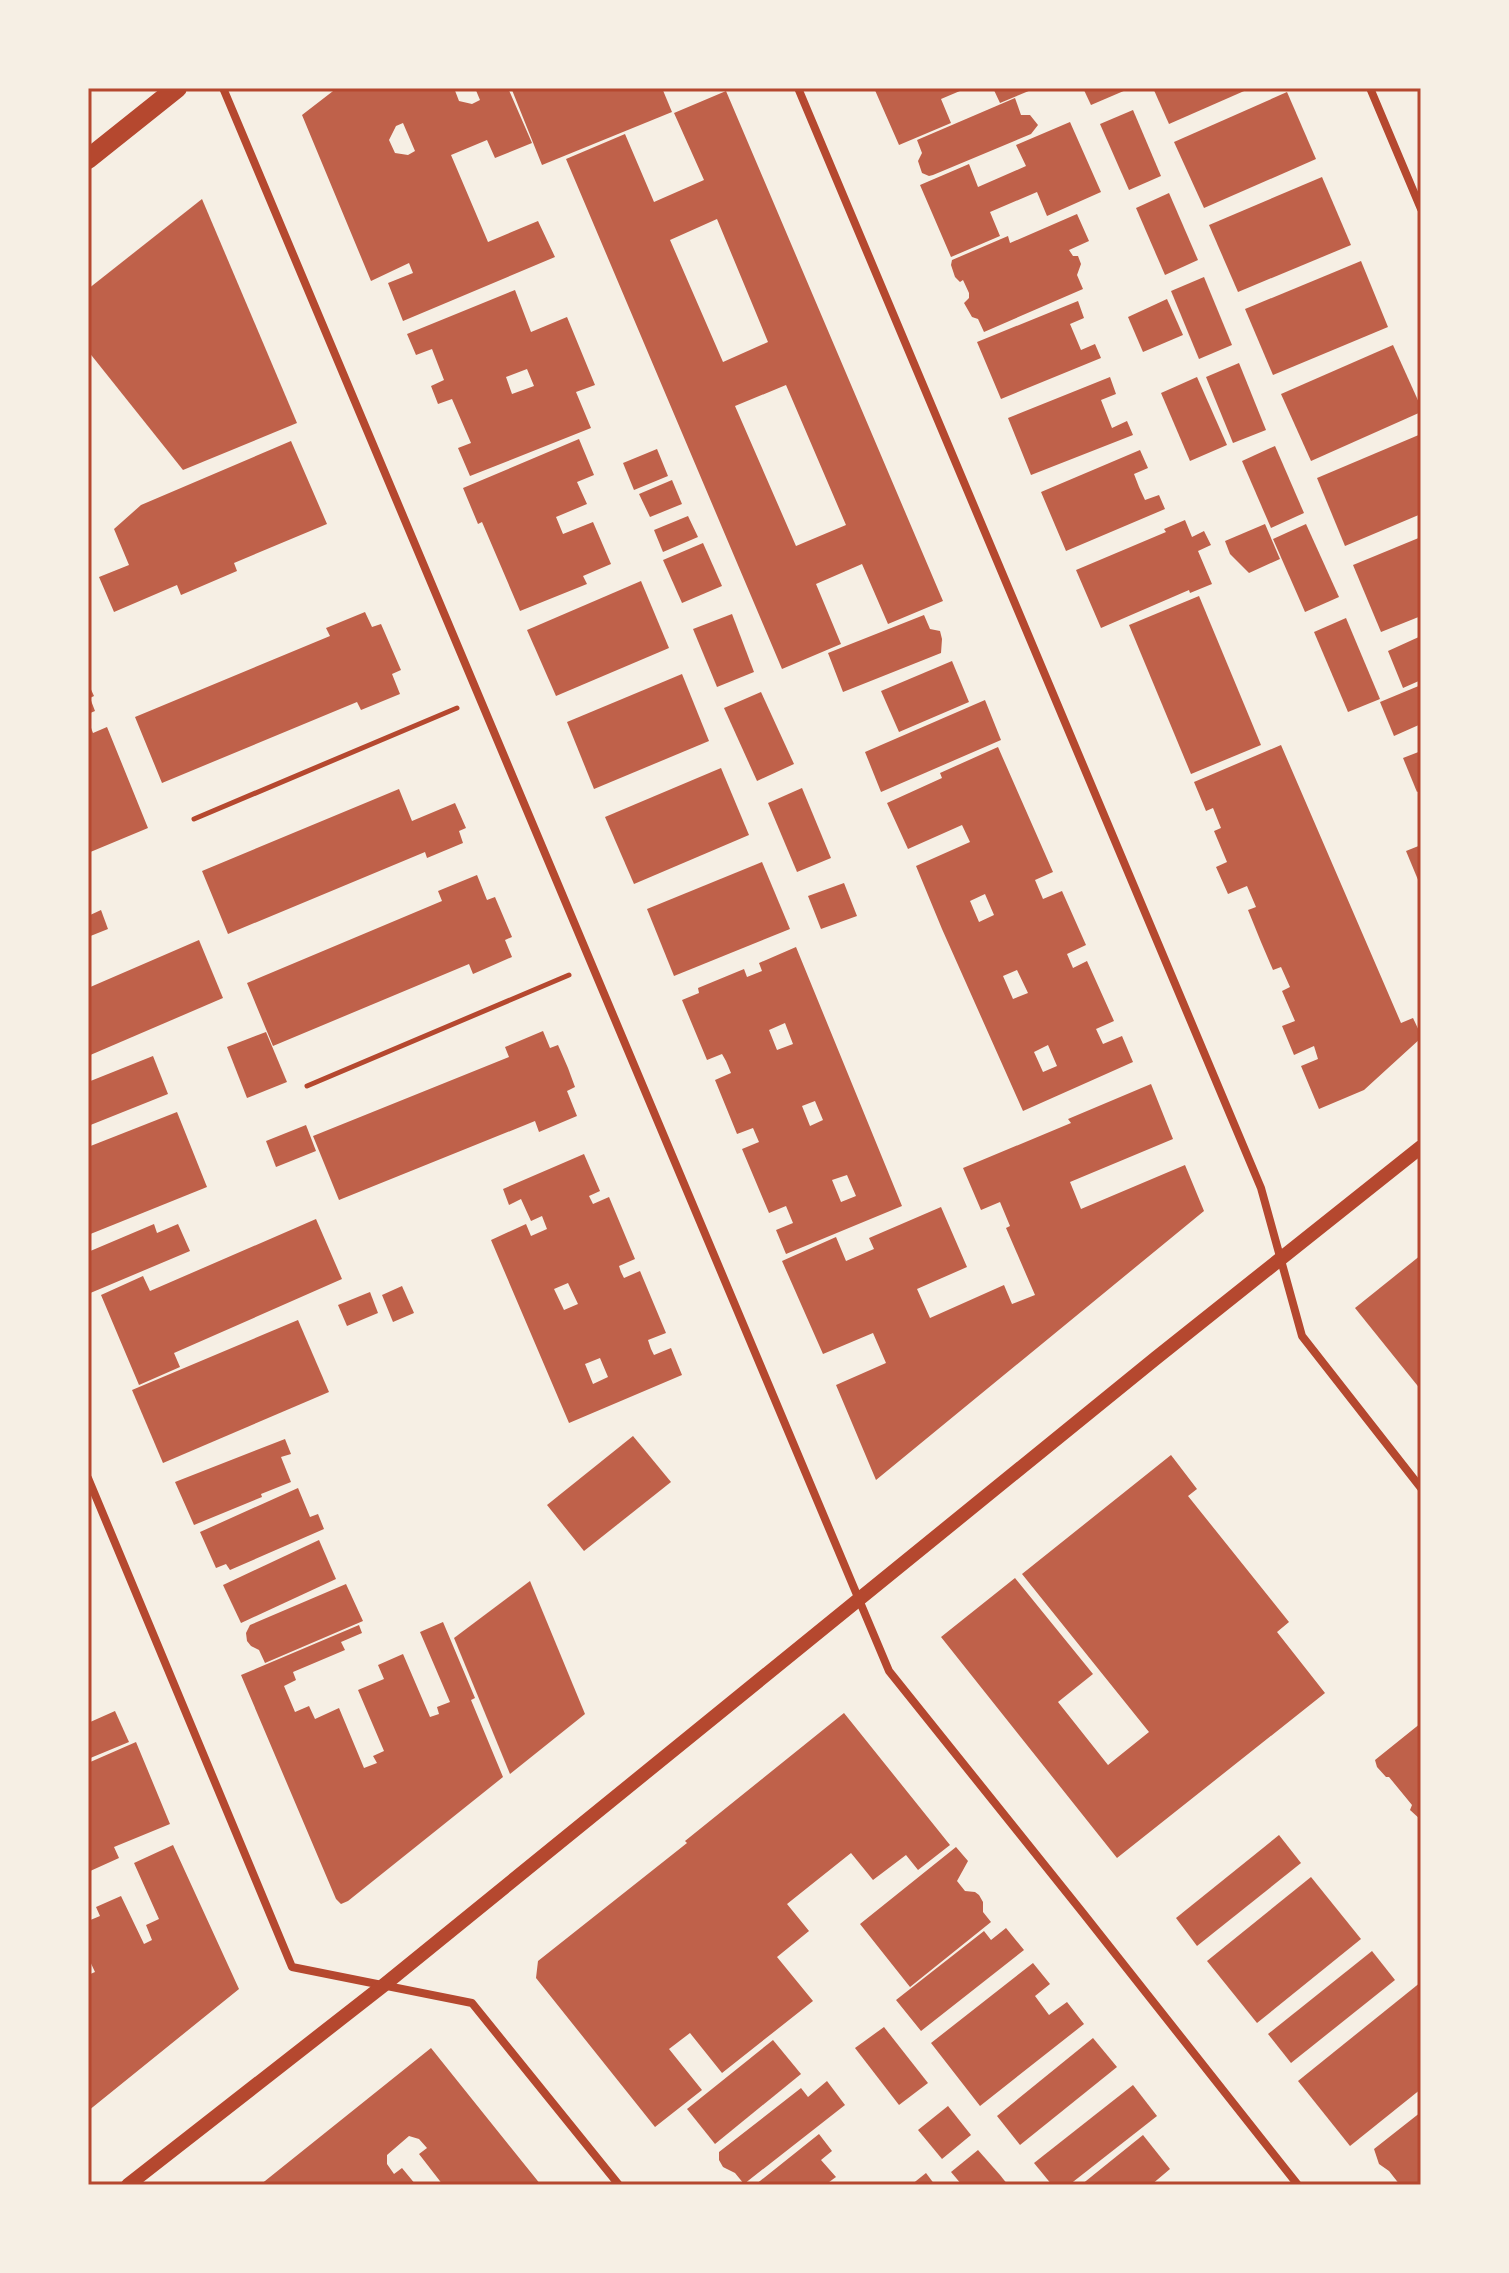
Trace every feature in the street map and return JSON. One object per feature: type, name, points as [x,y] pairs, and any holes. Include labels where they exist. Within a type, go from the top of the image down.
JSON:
[{"type":"main road","points":[[88,159],[177,88]]},
{"type":"street","points":[[223,88],[889,1671],[1298,2185]]},
{"type":"street","points":[[798,88],[1261,1188],[1302,1336],[1421,1488]]},
{"type":"street","points":[[1370,88],[1421,209]]},
{"type":"street","points":[[128,2185],[384,1985],[1421,1147]]},
{"type":"street","points":[[88,1478],[292,1967],[472,2003],[619,2185]]},
{"type":"path","points":[[194,819],[480,698]]},
{"type":"path","points":[[307,1086],[592,965]]},
{"type":"building","points":[[337,88],[454,88],[459,101],[472,104],[480,100],[475,88],[508,88],[532,143],[495,158],[487,140],[451,155],[488,242],[538,221],[555,257],[403,321],[388,283],[413,273],[409,263],[371,281],[302,115]],"holes":[[[403,123],[415,151],[408,155],[395,153],[389,140],[396,126]]]},
{"type":"building","points":[[662,88],[672,112],[542,165],[512,90]]},
{"type":"building","points":[[874,88],[967,88],[941,99],[951,123],[899,145]]},
{"type":"building","points":[[993,88],[1036,88],[1000,103]]},
{"type":"building","points":[[1083,88],[1125,88],[1126,90],[1091,105]]},
{"type":"building","points":[[1153,88],[1251,88],[1169,124]]},
{"type":"building","points":[[726,91],[943,601],[888,624],[862,564],[816,584],[841,644],[782,669],[566,159],[625,134],[654,202],[704,180],[674,113]],"holes":[[[717,219],[768,342],[723,362],[670,240]],[[786,385],[846,525],[796,546],[735,406]]]},
{"type":"building","points":[[1287,92],[1316,159],[1204,208],[1174,142]]},
{"type":"building","points":[[1015,98],[1021,115],[1030,115],[1038,125],[1031,134],[933,175],[922,173],[918,161],[922,153],[917,140]]},
{"type":"building","points":[[1133,110],[1161,176],[1129,190],[1100,124]]},
{"type":"building","points":[[1070,122],[1101,192],[1047,216],[1037,192],[990,212],[1000,236],[951,257],[920,185],[969,164],[978,187],[1026,166],[1016,145]]},
{"type":"building","points":[[1322,177],[1351,245],[1238,292],[1209,225]]},
{"type":"building","points":[[1169,193],[1198,260],[1165,275],[1136,208]]},
{"type":"building","points":[[202,199],[297,423],[183,470],[88,351],[88,289]]},
{"type":"building","points":[[1077,214],[1089,241],[1069,250],[1073,256],[1078,256],[1081,264],[1077,275],[1083,289],[984,332],[978,319],[972,317],[964,303],[969,293],[963,280],[960,282],[955,277],[952,260],[1008,236],[1010,243]]},
{"type":"building","points":[[1361,261],[1388,327],[1273,375],[1245,309]]},
{"type":"building","points":[[1204,277],[1232,345],[1199,359],[1171,291]]},
{"type":"building","points":[[515,290],[531,332],[567,317],[595,385],[576,392],[591,428],[470,476],[458,448],[471,443],[452,399],[438,404],[431,386],[444,380],[432,349],[416,355],[407,334]],"holes":[[[527,369],[534,386],[512,394],[506,377]]]},
{"type":"building","points":[[1167,299],[1183,335],[1143,352],[1128,317]]},
{"type":"building","points":[[1078,301],[1084,318],[1070,324],[1081,350],[1095,344],[1101,358],[1001,399],[977,342]]},
{"type":"building","points":[[1393,345],[1421,412],[1311,461],[1281,394]]},
{"type":"building","points":[[1239,363],[1266,430],[1233,443],[1206,377]]},
{"type":"building","points":[[1110,377],[1116,394],[1101,400],[1112,428],[1127,421],[1133,435],[1031,475],[1008,418]]},
{"type":"building","points":[[1197,377],[1227,445],[1190,461],[1161,393]]},
{"type":"building","points":[[1421,434],[1421,514],[1345,546],[1317,478]]},
{"type":"building","points":[[579,439],[594,475],[577,482],[587,504],[556,517],[563,534],[593,522],[611,564],[583,576],[587,584],[520,611],[482,522],[478,524],[463,488]]},
{"type":"building","points":[[291,441],[327,524],[234,563],[237,571],[181,595],[177,585],[114,612],[99,577],[129,565],[114,529],[141,505]]},
{"type":"building","points":[[1275,446],[1304,513],[1271,528],[1242,461]]},
{"type":"building","points":[[657,449],[668,476],[634,490],[623,463]]},
{"type":"building","points":[[1140,450],[1148,468],[1134,474],[1139,487],[1145,500],[1159,495],[1165,509],[1066,551],[1041,492]]},
{"type":"building","points":[[672,480],[682,504],[650,517],[639,494]]},
{"type":"building","points":[[688,516],[698,537],[663,552],[654,530]]},
{"type":"building","points":[[1185,520],[1192,537],[1204,531],[1211,545],[1198,551],[1212,584],[1190,593],[1189,590],[1101,628],[1076,570],[1166,532],[1164,529]]},
{"type":"building","points":[[1265,524],[1280,559],[1249,573],[1230,554],[1225,541]]},
{"type":"building","points":[[1306,524],[1339,597],[1305,612],[1273,539]]},
{"type":"building","points":[[1421,537],[1421,616],[1381,632],[1353,565]]},
{"type":"building","points":[[703,543],[722,586],[682,603],[663,560]]},
{"type":"building","points":[[641,581],[669,648],[556,696],[527,630]]},
{"type":"building","points":[[1199,596],[1261,745],[1191,774],[1129,625]]},
{"type":"building","points":[[365,612],[372,627],[381,624],[401,670],[392,674],[400,694],[361,710],[357,702],[162,783],[135,717],[330,636],[326,628]]},
{"type":"building","points":[[732,614],[754,672],[717,687],[693,629]]},
{"type":"building","points":[[924,615],[930,629],[940,631],[941,653],[843,692],[828,653]]},
{"type":"building","points":[[1346,618],[1380,699],[1348,712],[1314,632]]},
{"type":"building","points":[[1421,636],[1421,680],[1403,688],[1388,651]]},
{"type":"building","points":[[952,661],[969,702],[899,732],[881,691]]},
{"type":"building","points":[[682,674],[709,741],[594,789],[567,722]]},
{"type":"building","points":[[88,683],[94,696],[90,698],[95,711],[88,714]]},
{"type":"building","points":[[1421,685],[1421,724],[1394,736],[1380,702]]},
{"type":"building","points":[[761,692],[794,764],[757,781],[724,708]]},
{"type":"building","points":[[985,700],[1001,740],[881,792],[865,752]]},
{"type":"building","points":[[88,720],[93,733],[107,727],[148,828],[88,853]]},
{"type":"building","points":[[1281,745],[1401,1023],[1413,1018],[1421,1035],[1364,1090],[1319,1109],[1301,1066],[1318,1059],[1314,1046],[1294,1055],[1282,1026],[1295,1021],[1282,991],[1290,987],[1281,967],[1273,970],[1261,942],[1248,910],[1256,907],[1247,886],[1228,894],[1216,867],[1227,862],[1214,831],[1221,828],[1213,808],[1206,811],[1194,782]]},
{"type":"building","points":[[998,747],[1053,872],[1035,880],[1043,899],[1062,891],[1086,945],[1067,954],[1073,968],[1087,961],[1114,1021],[1096,1029],[1103,1044],[1122,1036],[1133,1062],[1023,1111],[916,866],[970,842],[962,825],[908,849],[887,803],[942,778],[940,773]],"holes":[[[985,894],[994,915],[979,922],[970,901]],[[1017,970],[1028,993],[1013,999],[1003,976]],[[1048,1045],[1057,1066],[1043,1072],[1034,1052]]]},
{"type":"building","points":[[1421,751],[1421,790],[1417,792],[1403,758]]},
{"type":"building","points":[[721,768],[749,835],[634,884],[605,817]]},
{"type":"building","points":[[802,788],[831,858],[797,872],[768,803]]},
{"type":"building","points":[[399,789],[412,821],[455,803],[466,828],[459,831],[463,843],[427,858],[425,852],[228,934],[202,871]]},
{"type":"building","points":[[1421,845],[1421,887],[1406,851]]},
{"type":"building","points":[[762,862],[790,929],[674,976],[647,909]]},
{"type":"building","points":[[477,875],[487,900],[495,897],[512,937],[505,940],[512,957],[473,974],[469,964],[273,1046],[247,983],[442,901],[438,891]]},
{"type":"building","points":[[844,883],[857,916],[821,929],[808,896]]},
{"type":"building","points":[[101,910],[108,929],[88,937],[88,916]]},
{"type":"building","points":[[199,940],[223,998],[88,1056],[88,988]]},
{"type":"building","points":[[796,947],[902,1206],[786,1254],[776,1230],[793,1223],[786,1206],[769,1213],[742,1149],[759,1142],[753,1128],[737,1134],[715,1080],[731,1073],[722,1054],[707,1060],[682,1000],[699,993],[698,988],[744,969],[747,977],[762,971],[759,963]],"holes":[[[785,1023],[793,1044],[777,1050],[769,1030]],[[815,1101],[823,1120],[810,1126],[802,1106]],[[847,1175],[856,1196],[841,1202],[832,1180]]]},
{"type":"building","points":[[543,1031],[550,1048],[558,1045],[568,1068],[575,1087],[567,1091],[577,1116],[539,1132],[535,1121],[339,1200],[313,1136],[509,1057],[505,1047]]},
{"type":"building","points":[[266,1032],[287,1082],[247,1098],[227,1047]]},
{"type":"building","points":[[153,1056],[168,1094],[88,1126],[88,1082]]},
{"type":"building","points":[[1151,1084],[1173,1139],[1070,1182],[1081,1209],[1185,1165],[1204,1211],[876,1480],[836,1385],[886,1363],[873,1333],[823,1354],[782,1261],[836,1237],[846,1261],[874,1249],[869,1238],[941,1207],[967,1267],[917,1289],[930,1318],[1004,1285],[1012,1304],[1035,1295],[1006,1228],[1010,1226],[1000,1202],[981,1210],[963,1168],[1071,1123],[1068,1119]]},
{"type":"building","points":[[177,1112],[207,1187],[88,1235],[88,1147]]},
{"type":"building","points":[[306,1125],[316,1151],[276,1167],[266,1141]]},
{"type":"building","points":[[584,1154],[600,1191],[589,1196],[593,1204],[609,1197],[635,1259],[619,1266],[621,1272],[624,1278],[640,1271],[666,1333],[648,1340],[651,1349],[654,1355],[671,1348],[682,1375],[569,1423],[491,1240],[526,1224],[531,1236],[547,1229],[542,1216],[531,1221],[521,1199],[509,1205],[503,1189]],"holes":[[[568,1283],[578,1304],[564,1310],[554,1289]],[[600,1358],[608,1377],[593,1384],[585,1364]]]},
{"type":"building","points":[[316,1219],[342,1279],[174,1353],[180,1367],[139,1385],[101,1295],[143,1276],[150,1291]]},
{"type":"building","points":[[154,1224],[157,1233],[178,1224],[190,1251],[88,1294],[88,1252]]},
{"type":"building","points":[[1421,1255],[1421,1390],[1355,1308]]},
{"type":"building","points":[[402,1286],[414,1313],[393,1322],[382,1295]]},
{"type":"building","points":[[370,1292],[378,1313],[347,1326],[338,1305]]},
{"type":"building","points":[[298,1320],[329,1392],[163,1463],[132,1390]]},
{"type":"building","points":[[633,1436],[671,1482],[584,1551],[547,1505]]},
{"type":"building","points":[[285,1439],[291,1454],[281,1457],[291,1482],[194,1525],[175,1482]]},
{"type":"building","points":[[1171,1455],[1197,1489],[1188,1496],[1289,1622],[1277,1632],[1325,1693],[1117,1858],[941,1637],[1015,1578],[1093,1674],[1058,1702],[1108,1765],[1149,1732],[1022,1574]]},
{"type":"building","points":[[298,1488],[310,1517],[318,1514],[324,1529],[230,1570],[226,1564],[216,1568],[200,1532]]},
{"type":"building","points":[[319,1540],[336,1579],[241,1623],[223,1585]]},
{"type":"building","points":[[530,1581],[585,1714],[510,1774],[454,1638]]},
{"type":"building","points":[[346,1584],[363,1621],[265,1663],[259,1650],[247,1641],[246,1633],[250,1625]]},
{"type":"building","points":[[443,1622],[475,1698],[471,1700],[503,1777],[341,1904],[336,1899],[241,1675],[359,1625],[362,1633],[341,1642],[345,1650],[293,1672],[296,1680],[284,1686],[295,1712],[309,1706],[315,1719],[339,1708],[364,1768],[377,1763],[373,1756],[384,1751],[358,1690],[384,1679],[378,1665],[403,1654],[430,1717],[439,1714],[437,1707],[450,1702],[420,1632]]},
{"type":"building","points":[[115,1711],[129,1742],[88,1759],[88,1723]]},
{"type":"building","points":[[844,1713],[950,1845],[918,1870],[906,1855],[873,1880],[851,1853],[787,1904],[809,1931],[777,1957],[813,2001],[722,2073],[690,2033],[669,2049],[702,2090],[655,2127],[536,1978],[538,1961]]},
{"type":"building","points":[[1421,1723],[1421,1820],[1410,1810],[1412,1805],[1389,1777],[1377,1767],[1375,1760]]},
{"type":"building","points":[[136,1742],[170,1824],[114,1847],[119,1858],[88,1872],[88,1763]]},
{"type":"building","points":[[1279,1835],[1301,1863],[1197,1946],[1176,1918]]},
{"type":"building","points":[[173,1845],[239,1989],[88,2111],[88,1975],[95,1972],[88,1957],[88,1921],[100,1916],[96,1907],[121,1896],[144,1944],[152,1940],[146,1925],[159,1919],[134,1863]]},
{"type":"building","points":[[956,1847],[968,1861],[957,1881],[965,1891],[979,1895],[983,1912],[991,1922],[910,1987],[860,1924]]},
{"type":"building","points":[[1311,1877],[1361,1939],[1257,2023],[1207,1961]]},
{"type":"building","points":[[1006,1928],[1024,1950],[921,2031],[896,2000],[984,1931],[991,1940]]},
{"type":"building","points":[[1372,1951],[1395,1980],[1291,2063],[1268,2034]]},
{"type":"building","points":[[1033,1963],[1050,1984],[1035,1996],[1049,2015],[1067,2002],[1084,2024],[980,2106],[931,2043]]},
{"type":"building","points":[[1421,1982],[1421,2089],[1350,2146],[1298,2081]]},
{"type":"building","points":[[884,2027],[928,2083],[899,2105],[855,2048]]},
{"type":"building","points":[[1093,2038],[1117,2067],[1020,2145],[997,2116]]},
{"type":"building","points":[[773,2040],[801,2074],[715,2144],[687,2109]]},
{"type":"building","points":[[431,2048],[541,2185],[443,2185],[419,2154],[427,2148],[419,2139],[409,2136],[387,2155],[387,2164],[394,2174],[402,2168],[416,2185],[260,2185]]},
{"type":"building","points":[[827,2081],[845,2105],[744,2184],[735,2173],[723,2167],[719,2152],[801,2088],[808,2097]]},
{"type":"building","points":[[1133,2085],[1157,2116],[1069,2185],[1052,2185],[1034,2163]]},
{"type":"building","points":[[948,2106],[971,2135],[942,2159],[918,2130]]},
{"type":"building","points":[[1421,2112],[1421,2185],[1400,2185],[1379,2164],[1374,2149]]},
{"type":"building","points":[[819,2134],[832,2151],[821,2160],[836,2177],[825,2185],[755,2185]]},
{"type":"building","points":[[1143,2135],[1170,2169],[1151,2185],[1081,2185]]},
{"type":"building","points":[[978,2150],[1008,2185],[962,2185],[951,2172]]},
{"type":"building","points":[[926,2173],[935,2185],[911,2185]]}]
